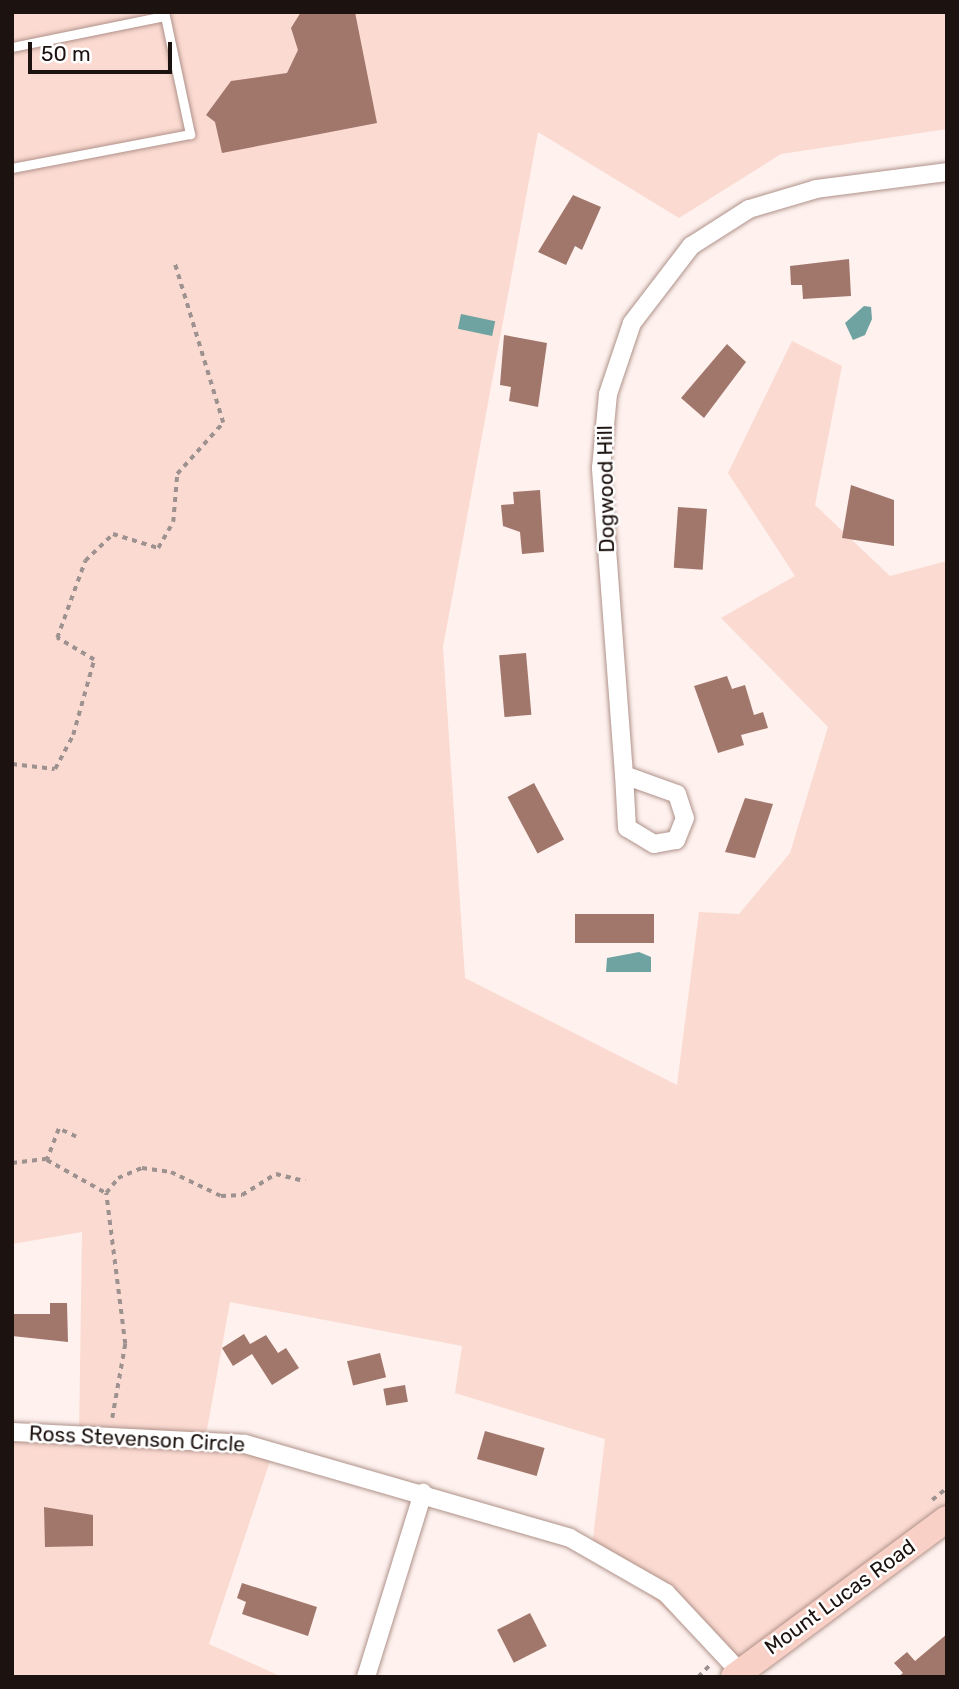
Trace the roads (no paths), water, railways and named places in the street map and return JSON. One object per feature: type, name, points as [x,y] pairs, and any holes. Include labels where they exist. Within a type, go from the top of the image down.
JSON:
[{"type":"street","name":"Dogwood Hill","points":[[624,775],[601,468],[608,394],[632,323],[651,291],[691,246],[749,209],[816,189],[947,172]]},
{"type":"street","name":"Ross Stevenson Circle","points":[[12,1432],[245,1444],[423,1493],[610,1556],[690,1613],[729,1670]]},
{"type":"street","points":[[366,1677],[423,1493]]},
{"type":"street","name":"Mount Lucas Road","points":[[729,1670],[947,1519]]},
{"type":"lane","points":[[12,47],[165,16],[190,134],[12,168]]},
{"type":"water","points":[[864,306],[871,307],[872,319],[865,335],[853,340],[845,323]]},
{"type":"water","points":[[461,314],[495,321],[492,336],[458,329]]},
{"type":"water","points":[[639,952],[651,957],[651,972],[606,972],[607,958]]}]
